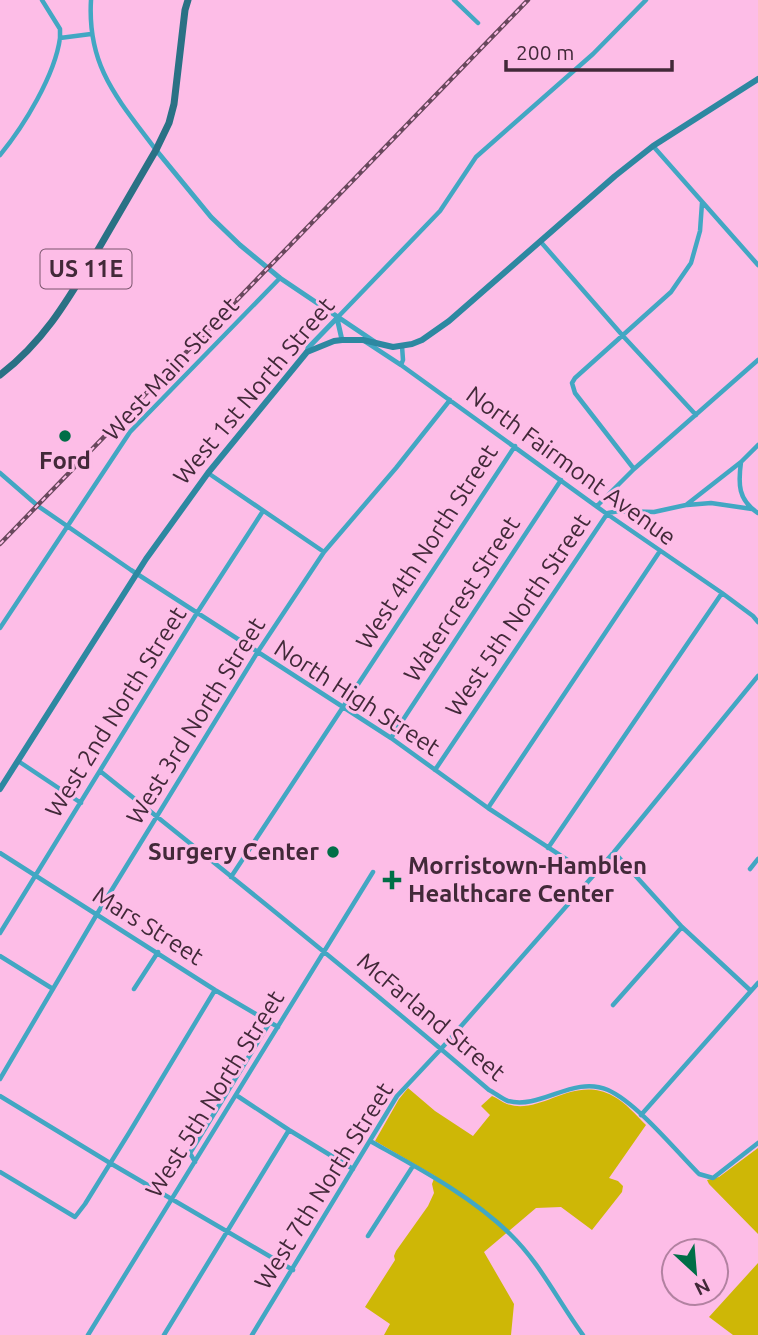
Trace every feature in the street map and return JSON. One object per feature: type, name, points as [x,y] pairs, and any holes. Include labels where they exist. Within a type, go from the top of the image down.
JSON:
[{"type":"main road","name":"US 11E","points":[[0,375],[41,338],[64,307],[156,150],[174,104],[188,0]]},
{"type":"main road","points":[[307,352],[342,340],[402,346],[422,340],[653,146],[758,79]]},
{"type":"main road","name":"West 1st North Street","points":[[0,789],[136,574],[172,522],[208,473],[307,352]]},
{"type":"street","points":[[0,155],[44,87],[58,54],[60,29],[42,0]]},
{"type":"street","points":[[91,0],[91,33],[97,60],[111,88],[156,150],[211,217],[279,278],[378,344]]},
{"type":"street","points":[[454,0],[478,23]]},
{"type":"street","name":"West 1st North Street","points":[[307,352],[440,211],[476,157],[593,54],[646,0]]},
{"type":"street","points":[[60,38],[91,33]]},
{"type":"street","points":[[653,146],[758,265]]},
{"type":"street","points":[[634,469],[575,393],[572,383],[671,292],[691,263],[702,203]]},
{"type":"street","points":[[540,240],[696,415]]},
{"type":"street","name":"West Main Street","points":[[0,628],[130,432],[279,278]]},
{"type":"street","points":[[337,318],[342,340]]},
{"type":"street","name":"North Fairmont Avenue","points":[[363,340],[722,593],[758,622]]},
{"type":"street","points":[[401,365],[402,346]]},
{"type":"street","points":[[597,506],[634,469],[758,360]]},
{"type":"street","name":"West 3rd North Street","points":[[0,1079],[97,914],[257,653],[324,552],[450,400]]},
{"type":"street","points":[[686,505],[741,462],[758,445]]},
{"type":"street","name":"West 4th North Street","points":[[230,877],[515,446]]},
{"type":"street","points":[[741,462],[738,481],[740,489],[743,498],[758,513]]},
{"type":"street","name":"North High Street","points":[[0,473],[38,506],[136,574],[391,738],[488,808],[592,876]]},
{"type":"street","points":[[208,473],[324,552]]},
{"type":"street","name":"Watercrest Street","points":[[391,738],[561,480]]},
{"type":"street","points":[[607,514],[619,511],[654,512],[712,503],[752,509]]},
{"type":"street","name":"West 2nd North Street","points":[[0,933],[263,510]]},
{"type":"street","name":"West 5th North Street","points":[[435,770],[607,514]]},
{"type":"street","points":[[488,808],[660,551]]},
{"type":"street","points":[[548,848],[722,593]]},
{"type":"street","name":"West 7th North Street","points":[[252,1335],[397,1096],[614,852],[758,676]]},
{"type":"street","points":[[18,761],[80,803]]},
{"type":"street","name":"McFarland Street","points":[[100,771],[324,951],[489,1090],[507,1101],[526,1102],[580,1086],[606,1089],[625,1100],[699,1174],[713,1178],[758,1143]]},
{"type":"street","points":[[614,852],[682,928],[751,991]]},
{"type":"street","name":"Mars Street","points":[[0,853],[278,1027]]},
{"type":"street","points":[[750,869],[758,859]]},
{"type":"street","name":"West 5th North Street","points":[[88,1335],[373,872]]},
{"type":"street","points":[[613,1005],[682,928]]},
{"type":"street","points":[[134,989],[158,952]]},
{"type":"street","points":[[0,956],[53,989]]},
{"type":"street","points":[[641,1115],[758,983]]},
{"type":"street","points":[[0,1172],[75,1217],[215,990]]},
{"type":"street","points":[[195,1162],[190,1153],[270,1022]]},
{"type":"street","points":[[235,1095],[353,1169]]},
{"type":"street","points":[[0,1096],[293,1270]]},
{"type":"street","points":[[164,1335],[289,1130]]},
{"type":"street","points":[[370,1141],[472,1203],[510,1234],[536,1264],[583,1335]]},
{"type":"street","points":[[368,1236],[413,1166]]},
{"type":"shaded area","points":[[408,1088],[435,1111],[473,1136],[490,1115],[481,1106],[492,1096],[507,1104],[520,1106],[584,1090],[613,1096],[646,1125],[609,1178],[623,1186],[622,1192],[592,1230],[561,1207],[536,1208],[484,1252],[514,1304],[511,1335],[384,1335],[390,1324],[365,1307],[395,1260],[396,1251],[428,1206],[434,1193],[432,1184],[435,1176],[375,1141]]},
{"type":"shaded area","points":[[758,1148],[758,1234],[707,1180],[719,1177]]},
{"type":"shaded area","points":[[758,1263],[758,1335],[733,1335],[709,1317],[718,1307],[730,1307],[730,1294]]},
{"type":"railway","points":[[0,544],[528,0]]},
{"type":"place","name":"Ford","points":[[65,436]]},
{"type":"place","name":"Surgery Center","points":[[333,852]]},
{"type":"place","name":"Morristown-Hamblen Healthcare Center","points":[[392,880]]}]
